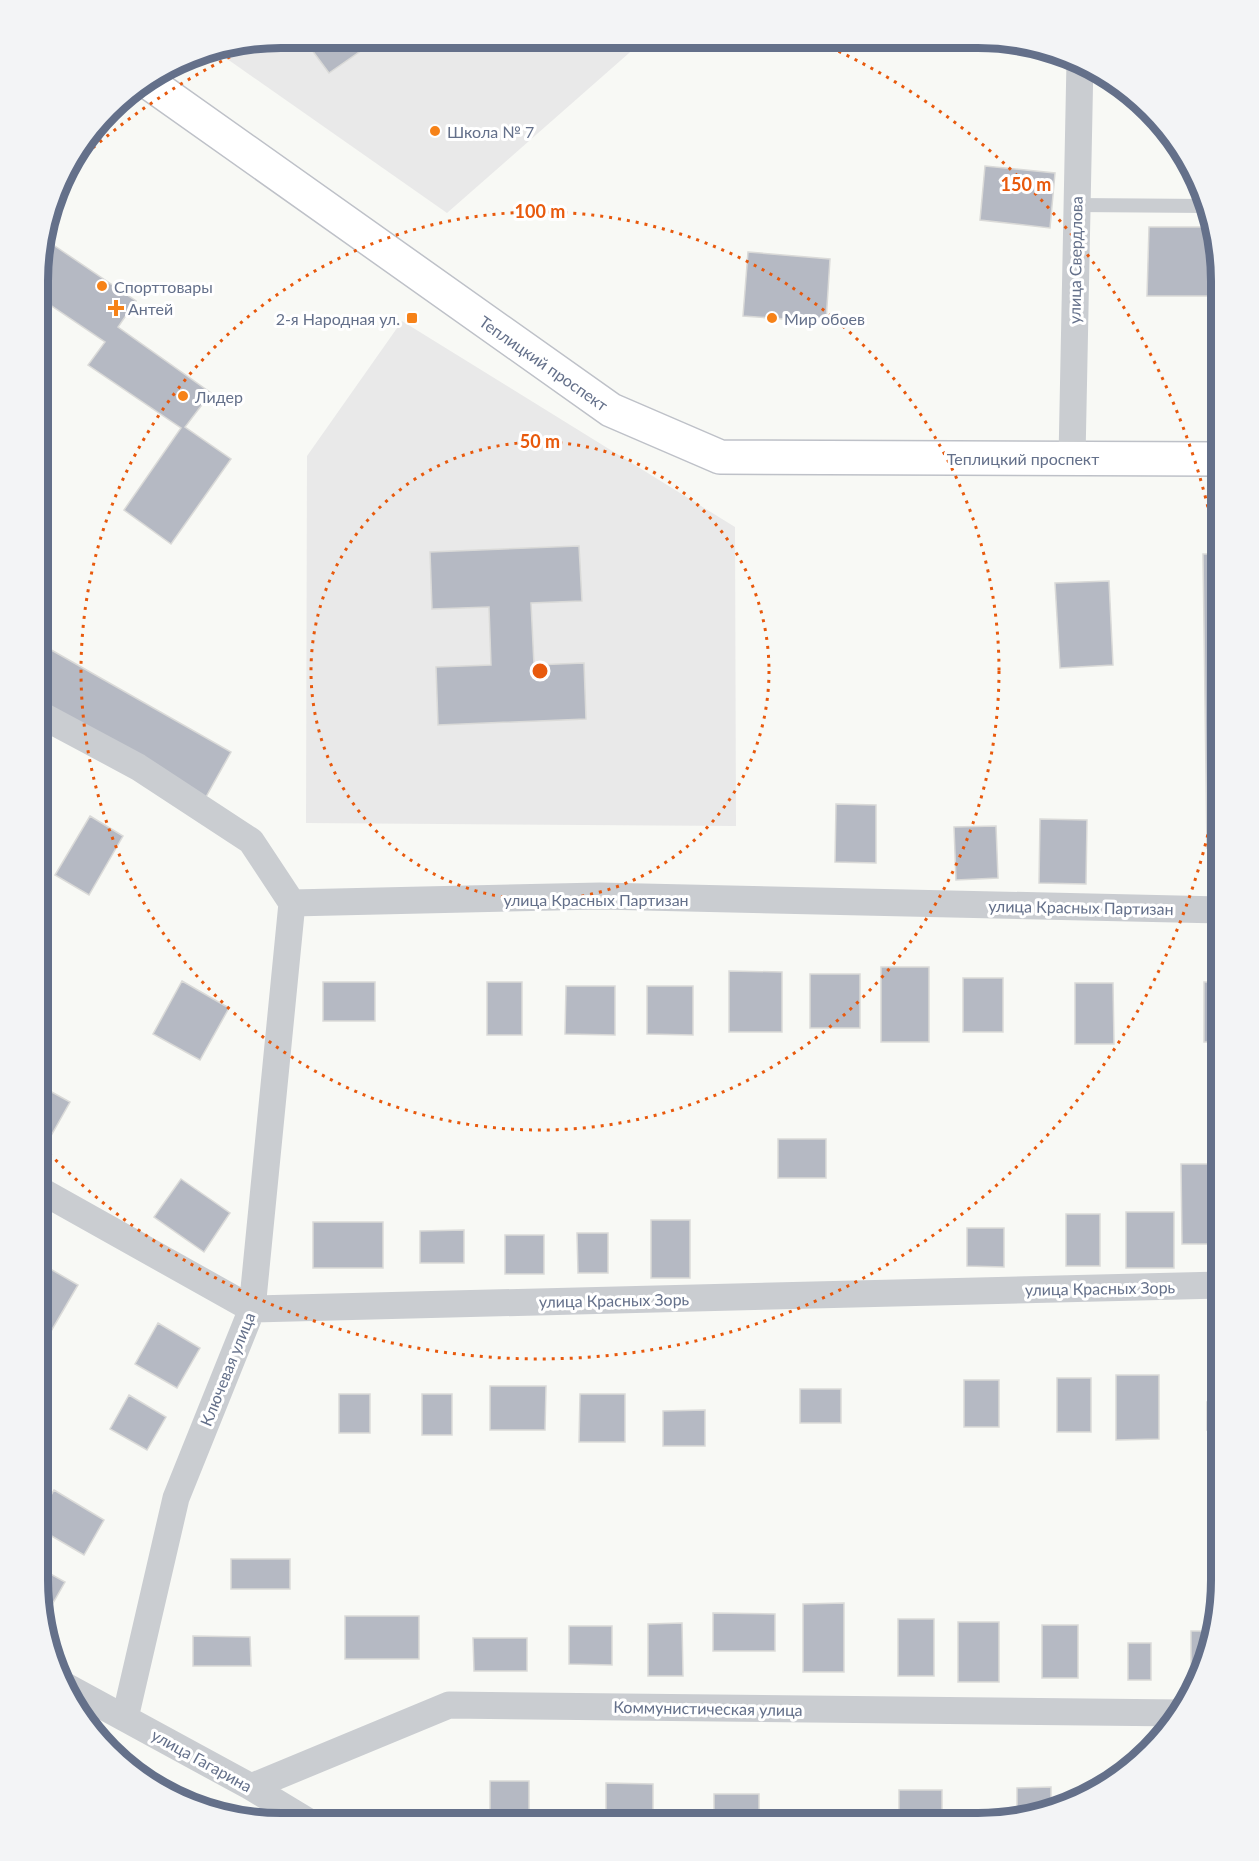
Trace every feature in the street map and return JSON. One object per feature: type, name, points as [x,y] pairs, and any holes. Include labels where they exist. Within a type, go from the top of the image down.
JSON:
[{"type":"main road","name":"Теплицкий проспект","points":[[153,86],[611,410],[720,457],[1211,459]]},
{"type":"street","name":"улица Свердлова","points":[[1072,458],[1080,71]]},
{"type":"street","points":[[48,719],[138,767],[251,840],[292,903]]},
{"type":"street","name":"улица Красных Партизан","points":[[292,903],[600,896],[1211,910]]},
{"type":"street","name":"Ключевая улица","points":[[125,1718],[176,1498],[252,1309],[292,903]]},
{"type":"street","points":[[48,1195],[252,1309]]},
{"type":"street","name":"улица Красных Зорь","points":[[252,1309],[1211,1285]]},
{"type":"street","points":[[76,1692],[125,1718]]},
{"type":"street","name":"Коммунистическая улица","points":[[251,1787],[449,1705],[1170,1713]]},
{"type":"street","name":"улица Гагарина","points":[[125,1718],[294,1813]]},
{"type":"lane","points":[[1076,205],[1199,206]]},
{"type":"shaded area","name":"Школа № 7","points":[[265,48],[635,48],[447,213],[222,55]]},
{"type":"shaded area","points":[[402,321],[735,527],[736,826],[306,823],[307,456]]},
{"type":"building","points":[[310,48],[361,48],[362,50],[329,73]]},
{"type":"building","points":[[985,166],[1055,173],[1050,228],[980,220]]},
{"type":"building","points":[[1149,227],[1205,227],[1211,265],[1211,296],[1147,296]]},
{"type":"building","points":[[51,243],[136,301],[118,327],[211,393],[185,427],[231,459],[171,544],[124,510],[181,428],[88,365],[105,342],[48,303],[48,265]]},
{"type":"building","points":[[748,252],[830,259],[826,322],[743,316]]},
{"type":"building","points":[[579,546],[582,601],[531,603],[534,665],[584,663],[586,719],[438,725],[436,667],[491,665],[489,607],[432,609],[430,552]]},
{"type":"building","points":[[1203,554],[1211,554],[1211,848],[1207,848]]},
{"type":"building","points":[[1109,581],[1113,665],[1060,668],[1055,583]]},
{"type":"building","points":[[48,648],[231,752],[202,804],[48,716]]},
{"type":"building","points":[[836,804],[876,805],[876,863],[835,862]]},
{"type":"building","points":[[90,816],[123,836],[89,895],[55,875]]},
{"type":"building","points":[[1040,819],[1087,820],[1086,884],[1039,883]]},
{"type":"building","points":[[996,826],[998,878],[956,880],[954,827]]},
{"type":"building","points":[[881,967],[929,967],[929,1042],[881,1042]]},
{"type":"building","points":[[729,971],[782,972],[782,1032],[729,1032]]},
{"type":"building","points":[[810,974],[860,974],[860,1028],[810,1028]]},
{"type":"building","points":[[963,978],[1003,978],[1003,1032],[963,1032]]},
{"type":"building","points":[[182,981],[229,1008],[200,1060],[153,1034]]},
{"type":"building","points":[[323,982],[375,982],[375,1021],[323,1021]]},
{"type":"building","points":[[487,982],[522,982],[522,1035],[487,1035]]},
{"type":"building","points":[[1204,982],[1211,982],[1211,1042],[1204,1042]]},
{"type":"building","points":[[1075,983],[1113,983],[1114,1044],[1075,1044]]},
{"type":"building","points":[[566,986],[615,986],[615,1035],[565,1034]]},
{"type":"building","points":[[647,986],[693,986],[693,1035],[647,1034]]},
{"type":"building","points":[[48,1090],[70,1102],[48,1141]]},
{"type":"building","points":[[778,1139],[826,1139],[826,1178],[778,1178]]},
{"type":"building","points":[[1181,1164],[1211,1164],[1211,1244],[1182,1244]]},
{"type":"building","points":[[181,1179],[230,1213],[204,1252],[154,1217]]},
{"type":"building","points":[[1126,1212],[1174,1212],[1174,1268],[1126,1268]]},
{"type":"building","points":[[1066,1214],[1100,1214],[1100,1266],[1066,1266]]},
{"type":"building","points":[[651,1220],[690,1220],[690,1278],[651,1278]]},
{"type":"building","points":[[313,1222],[383,1222],[383,1268],[313,1268]]},
{"type":"building","points":[[967,1228],[1004,1228],[1004,1267],[967,1266]]},
{"type":"building","points":[[464,1230],[464,1263],[420,1263],[420,1231]]},
{"type":"building","points":[[577,1233],[608,1233],[608,1273],[578,1273]]},
{"type":"building","points":[[505,1235],[544,1235],[544,1274],[505,1274]]},
{"type":"building","points":[[48,1268],[78,1285],[50,1333],[48,1332]]},
{"type":"building","points":[[158,1323],[200,1348],[177,1388],[135,1364]]},
{"type":"building","points":[[1116,1375],[1159,1375],[1159,1439],[1116,1440]]},
{"type":"building","points":[[1057,1378],[1091,1378],[1091,1432],[1057,1432]]},
{"type":"building","points":[[964,1380],[999,1380],[999,1427],[964,1427]]},
{"type":"building","points":[[490,1386],[546,1386],[545,1430],[490,1430]]},
{"type":"building","points":[[800,1389],[841,1389],[841,1423],[800,1423]]},
{"type":"building","points":[[339,1394],[370,1394],[370,1433],[339,1433]]},
{"type":"building","points":[[422,1394],[452,1394],[452,1435],[422,1435]]},
{"type":"building","points":[[580,1394],[625,1394],[625,1442],[579,1442]]},
{"type":"building","points":[[129,1395],[166,1417],[147,1450],[110,1429]]},
{"type":"building","points":[[1207,1402],[1211,1402],[1211,1430],[1207,1430]]},
{"type":"building","points":[[705,1410],[705,1446],[663,1446],[663,1411]]},
{"type":"building","points":[[54,1490],[104,1520],[84,1555],[48,1534],[48,1500]]},
{"type":"building","points":[[231,1559],[290,1559],[290,1589],[231,1589]]},
{"type":"building","points":[[48,1573],[65,1582],[50,1609]]},
{"type":"building","points":[[844,1603],[844,1672],[803,1672],[803,1604]]},
{"type":"building","points":[[713,1613],[775,1614],[775,1651],[713,1651]]},
{"type":"building","points":[[345,1616],[419,1616],[419,1659],[345,1659]]},
{"type":"building","points":[[898,1619],[934,1619],[934,1676],[898,1676]]},
{"type":"building","points":[[958,1622],[999,1622],[999,1682],[958,1682]]},
{"type":"building","points":[[682,1623],[683,1676],[648,1676],[648,1624]]},
{"type":"building","points":[[1042,1625],[1078,1625],[1078,1678],[1042,1678]]},
{"type":"building","points":[[569,1626],[612,1626],[612,1665],[569,1664]]},
{"type":"building","points":[[1191,1631],[1206,1631],[1199,1655],[1193,1668],[1191,1668]]},
{"type":"building","points":[[193,1636],[250,1637],[251,1666],[193,1666]]},
{"type":"building","points":[[473,1638],[527,1638],[527,1671],[474,1671]]},
{"type":"building","points":[[1128,1643],[1151,1643],[1151,1680],[1128,1680]]},
{"type":"building","points":[[490,1781],[529,1781],[529,1813],[490,1813]]},
{"type":"building","points":[[606,1783],[653,1784],[653,1813],[606,1813]]},
{"type":"building","points":[[1051,1787],[1051,1802],[1017,1810],[1017,1788]]},
{"type":"building","points":[[899,1790],[942,1790],[942,1813],[899,1813]]},
{"type":"building","points":[[714,1794],[759,1794],[759,1813],[714,1813]]},
{"type":"place","name":"Школа № 7","points":[[435,131]]},
{"type":"place","name":"Спорттовары","points":[[102,286]]},
{"type":"place","name":"Антей","points":[[116,308]]},
{"type":"place","name":"2-я Народная ул.","points":[[412,318]]},
{"type":"place","name":"Мир обоев","points":[[772,318]]},
{"type":"place","name":"Лидер","points":[[183,396]]}]
